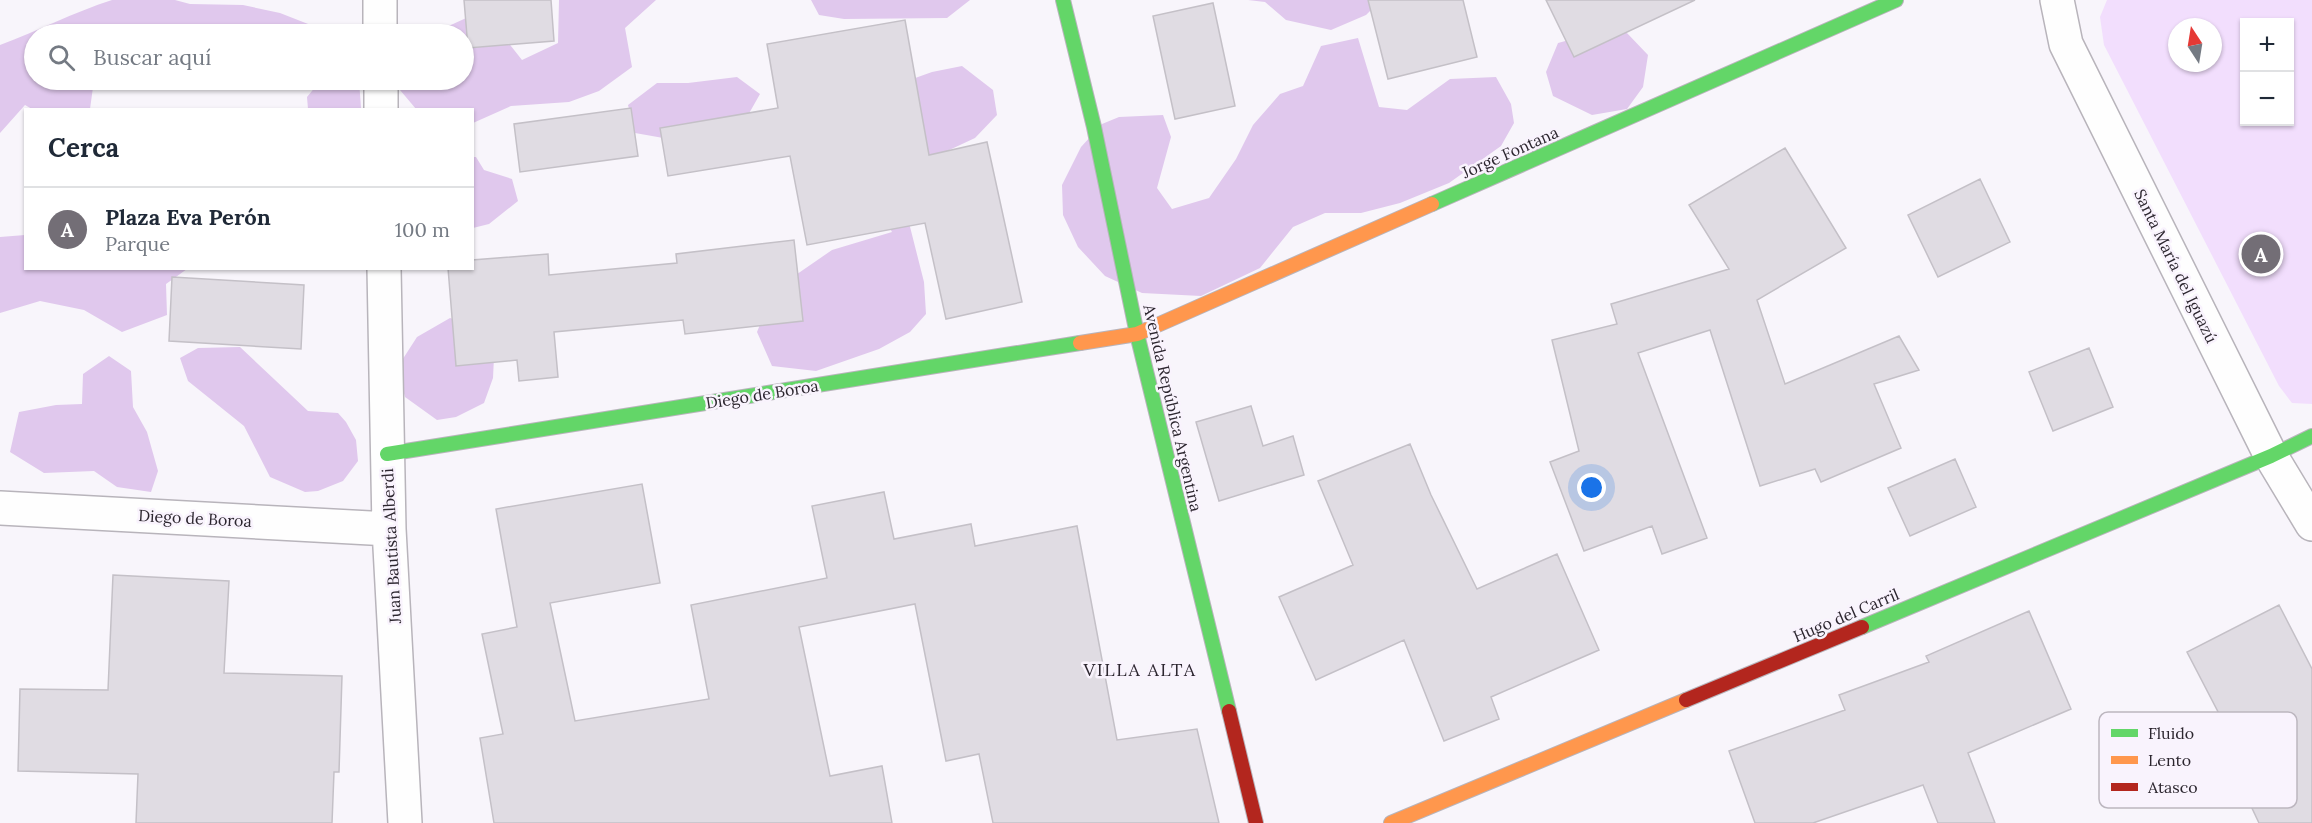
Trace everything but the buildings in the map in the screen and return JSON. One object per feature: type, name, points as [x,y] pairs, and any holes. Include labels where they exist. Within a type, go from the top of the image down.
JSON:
[{"type":"street","points":[[380,0],[380,24]]},
{"type":"street","name":"Avenida República Argentina","points":[[1063,0],[1094,127],[1137,334],[1256,823]]},
{"type":"street","name":"Jorge Fontana","points":[[1137,334],[1896,0]]},
{"type":"street","name":"Santa María del Iguazú","points":[[2057,0],[2066,44],[2271,456],[2312,524]]},
{"type":"street","points":[[381,90],[381,108]]},
{"type":"street","name":"Juan Bautista Alberdi","points":[[384,270],[389,529],[405,823]]},
{"type":"street","name":"Diego de Boroa","points":[[387,454],[1137,334]]},
{"type":"street","name":"Hugo del Carril","points":[[1391,823],[2271,456],[2312,436]]},
{"type":"street","name":"Diego de Boroa","points":[[0,508],[389,529]]},
{"type":"shaded area","points":[[112,0],[175,0],[190,4],[243,5],[280,13],[308,24],[50,24]]},
{"type":"shaded area","points":[[559,0],[656,0],[625,28],[632,67],[599,91],[569,102],[511,106],[474,123],[474,108],[415,108],[400,90],[474,90],[474,24],[453,24],[475,14],[493,23],[522,60],[558,43]]},
{"type":"shaded area","points":[[811,0],[970,0],[947,18],[844,19],[819,15]]},
{"type":"shaded area","points":[[1248,0],[1381,0],[1366,15],[1331,30],[1286,20],[1265,2]]},
{"type":"shaded area","points":[[2107,0],[2312,0],[2312,404],[2292,403],[2279,386],[2104,45],[2100,17]]},
{"type":"shaded area","points":[[1602,31],[1626,32],[1648,55],[1643,87],[1627,109],[1592,115],[1553,96],[1546,72],[1558,43]]},
{"type":"shaded area","points":[[24,35],[24,90],[93,90],[90,108],[30,108],[25,105],[0,133],[0,45]]},
{"type":"shaded area","points":[[1358,38],[1379,107],[1407,110],[1450,79],[1496,77],[1511,104],[1514,123],[1501,146],[1449,183],[1400,203],[1361,213],[1325,213],[1293,227],[1260,268],[1201,296],[1142,293],[1105,276],[1078,247],[1063,215],[1062,185],[1081,147],[1102,124],[1119,117],[1163,115],[1171,137],[1157,188],[1172,209],[1209,198],[1236,159],[1253,125],[1280,94],[1303,86],[1321,46]]},
{"type":"shaded area","points":[[962,66],[993,90],[997,115],[975,138],[945,152],[905,207],[924,282],[926,314],[910,332],[879,349],[816,371],[772,366],[757,332],[774,290],[832,250],[892,232],[878,208],[890,87],[932,72]]},
{"type":"shaded area","points":[[737,77],[760,94],[747,117],[669,139],[635,133],[628,105],[657,83],[688,83]]},
{"type":"shaded area","points":[[313,90],[360,90],[361,108],[308,108],[307,97]]},
{"type":"shaded area","points":[[474,157],[484,170],[512,179],[518,201],[489,224],[474,228]]},
{"type":"shaded area","points":[[24,235],[24,270],[186,270],[166,284],[167,315],[122,332],[84,310],[40,301],[0,313],[0,237]]},
{"type":"shaded area","points":[[450,318],[472,325],[494,357],[493,378],[484,403],[456,417],[437,420],[405,397],[397,368],[417,337]]},
{"type":"shaded area","points":[[240,347],[308,411],[338,413],[346,422],[356,440],[358,461],[343,481],[318,491],[305,492],[270,477],[244,426],[188,381],[180,358],[198,348]]},
{"type":"shaded area","points":[[109,356],[131,371],[133,407],[147,432],[158,471],[151,492],[117,487],[94,471],[44,473],[10,452],[19,412],[56,405],[82,404],[83,374]]},
{"type":"traffic: fast","points":[[1063,0],[1094,127],[1137,334],[1229,711]]},
{"type":"traffic: fast","points":[[1432,204],[1896,0]]},
{"type":"traffic: fast","points":[[387,454],[1080,343]]},
{"type":"traffic: fast","points":[[1862,627],[2271,456],[2312,436]]},
{"type":"traffic: slow","points":[[1080,343],[1137,334],[1432,204]]},
{"type":"traffic: slow","points":[[1391,823],[1686,700]]},
{"type":"traffic: jam","points":[[1686,700],[1862,627]]},
{"type":"traffic: jam","points":[[1229,711],[1256,823]]},
{"type":"place","name":"Plaza Eva Perón","points":[[2261,254]]},
{"type":"district","name":"VILLA ALTA","points":[[1140,669]]}]
